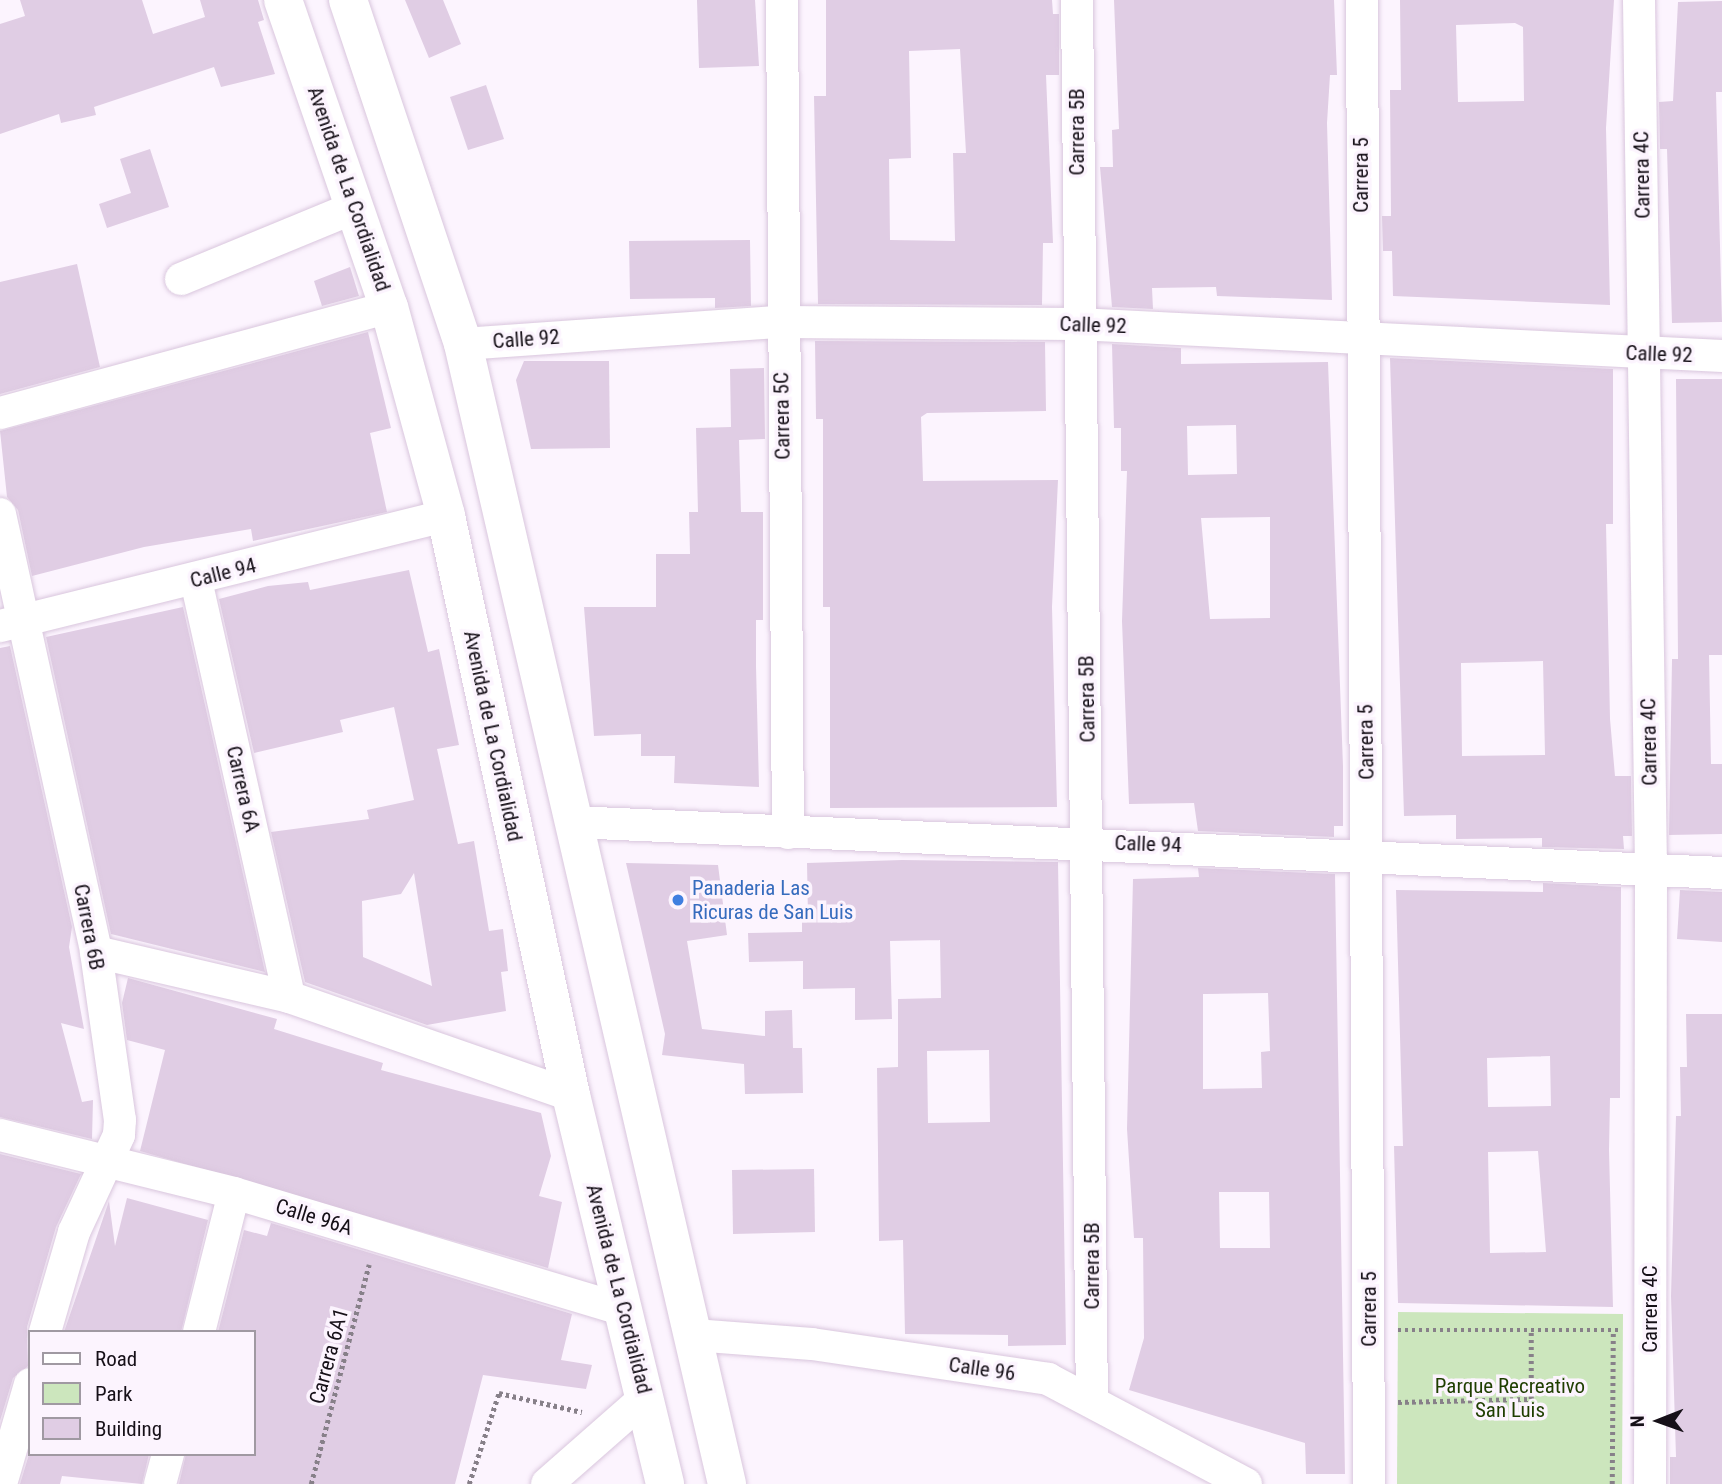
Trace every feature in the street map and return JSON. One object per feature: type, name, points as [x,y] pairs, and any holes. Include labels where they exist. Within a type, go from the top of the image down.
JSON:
[{"type":"main road","name":"Avenida de La Cordialidad","points":[[282,0],[389,307],[446,516],[571,1095],[624,1310],[633,1409],[664,1484]]},
{"type":"main road","points":[[348,0],[463,344],[727,1484]]},
{"type":"street","name":"Carrera 5C","points":[[782,0],[780,321],[788,833]]},
{"type":"street","name":"Carrera 5B","points":[[1077,0],[1077,324],[1090,842],[1093,1398]]},
{"type":"street","name":"Carrera 5","points":[[1362,0],[1360,335],[1368,852],[1369,1484]]},
{"type":"street","name":"Carrera 4C","points":[[1639,0],[1646,354],[1651,870],[1650,1484]]},
{"type":"street","points":[[181,279],[356,207]]},
{"type":"street","points":[[0,413],[389,307]]},
{"type":"street","name":"Calle 92","points":[[463,344],[780,321],[1077,324],[1360,335],[1646,354],[1722,356]]},
{"type":"street","name":"Carrera 6B","points":[[0,514],[12,624],[96,952],[120,1120],[108,1160],[74,1232],[46,1330]]},
{"type":"street","name":"Calle 94","points":[[12,624],[446,516]]},
{"type":"street","name":"Carrera 6A","points":[[196,580],[289,997]]},
{"type":"street","name":"Calle 94","points":[[573,822],[788,833],[1368,852],[1722,873]]},
{"type":"street","points":[[96,952],[289,997],[571,1095]]},
{"type":"street","name":"Calle 96A","points":[[0,1135],[234,1193],[624,1310]]},
{"type":"street","points":[[200,1330],[234,1193]]},
{"type":"street","name":"Calle 96","points":[[694,1335],[1016,1374],[1093,1398],[1246,1484]]},
{"type":"street","points":[[1,1484],[28,1391]]},
{"type":"street","points":[[547,1484],[633,1409]]},
{"type":"street","points":[[160,1484],[167,1456]]},
{"type":"path","name":"Carrera 6A1","points":[[312,1484],[376,1236]]},
{"type":"path","points":[[1369,1330],[1650,1329]]},
{"type":"path","points":[[1612,1484],[1614,1330]]},
{"type":"path","points":[[1369,1403],[1531,1399],[1531,1331]]},
{"type":"path","points":[[469,1484],[499,1393],[633,1409]]},
{"type":"green space","name":"Parque Recreativo San Luis","points":[[1398,1312],[1623,1314],[1622,1484],[1397,1484]]},
{"type":"building","points":[[20,0],[142,0],[153,34],[205,17],[200,0],[258,0],[264,20],[258,22],[275,74],[221,87],[214,67],[94,107],[96,115],[61,123],[59,114],[0,134],[0,24],[25,16]]},
{"type":"building","points":[[405,0],[443,0],[461,44],[429,58]]},
{"type":"building","points":[[697,0],[755,0],[759,66],[699,68]]},
{"type":"building","points":[[826,0],[1052,0],[1053,14],[1059,14],[1059,75],[1046,75],[1053,243],[1043,243],[1042,305],[818,304],[814,96],[826,96]],"holes":[[[960,49],[966,153],[953,153],[955,241],[890,240],[889,159],[911,158],[909,51]]]},
{"type":"building","points":[[1114,0],[1334,0],[1337,75],[1330,75],[1327,123],[1332,300],[1217,296],[1216,287],[1152,288],[1153,309],[1112,307],[1100,167],[1113,167],[1112,130],[1119,129]]},
{"type":"building","points":[[1400,0],[1614,0],[1606,128],[1610,305],[1393,296],[1392,251],[1383,251],[1382,216],[1391,216],[1390,90],[1401,90]],"holes":[[[1515,23],[1523,27],[1524,101],[1458,102],[1456,25]]]},
{"type":"building","points":[[1722,1],[1722,92],[1716,92],[1722,322],[1672,323],[1667,149],[1660,149],[1659,102],[1673,101],[1678,2]]},
{"type":"building","points":[[486,85],[504,139],[468,150],[450,97]]},
{"type":"building","points":[[150,149],[169,207],[107,228],[99,204],[131,193],[120,159]]},
{"type":"building","points":[[750,240],[751,306],[715,308],[715,298],[630,299],[629,241]]},
{"type":"building","points":[[77,264],[100,367],[0,394],[0,282]]},
{"type":"building","points":[[350,267],[359,296],[322,306],[314,281]]},
{"type":"building","points":[[368,332],[391,428],[370,433],[387,512],[253,541],[251,529],[144,547],[32,576],[18,510],[7,497],[0,431]]},
{"type":"building","points":[[815,341],[1045,342],[1046,411],[927,413],[921,417],[923,481],[1058,480],[1052,607],[1057,807],[830,808],[830,607],[823,607],[823,419],[816,419]]},
{"type":"building","points":[[1112,344],[1181,348],[1181,364],[1328,362],[1343,766],[1343,826],[1334,826],[1334,837],[1198,831],[1194,803],[1129,804],[1122,621],[1127,471],[1121,471],[1121,428],[1114,428]],"holes":[[[1236,425],[1237,474],[1188,475],[1187,426]],[[1270,517],[1270,618],[1210,619],[1201,518]]]},
{"type":"building","points":[[1390,358],[1613,369],[1613,524],[1606,524],[1610,719],[1615,776],[1631,776],[1632,836],[1623,836],[1624,849],[1542,847],[1542,838],[1456,839],[1456,815],[1404,816]],"holes":[[[1543,661],[1545,755],[1462,756],[1461,663]]]},
{"type":"building","points":[[524,361],[609,361],[610,448],[531,449],[516,380]]},
{"type":"building","points":[[764,368],[765,439],[739,440],[741,512],[763,512],[763,620],[756,620],[759,787],[674,783],[675,756],[641,756],[641,734],[594,736],[584,607],[656,607],[656,554],[690,554],[689,512],[698,512],[696,428],[731,427],[730,369]]},
{"type":"building","points":[[1676,379],[1722,379],[1722,655],[1709,655],[1711,764],[1722,764],[1722,834],[1669,835],[1672,659],[1678,659]]},
{"type":"building","points":[[409,570],[428,652],[439,649],[459,745],[437,749],[458,844],[474,841],[489,931],[503,929],[508,971],[501,972],[506,1011],[427,1025],[305,982],[271,832],[369,819],[367,810],[414,800],[394,707],[340,720],[343,732],[254,753],[219,599],[268,586],[308,582],[310,590]],"holes":[[[414,873],[432,986],[363,957],[362,901],[401,894]]]},
{"type":"building","points":[[183,607],[265,972],[111,934],[46,637]]},
{"type":"building","points":[[10,646],[72,927],[69,947],[84,1029],[61,1023],[82,1102],[93,1100],[92,1139],[0,1117],[0,648]]},
{"type":"building","points":[[902,860],[1058,862],[1066,1345],[1008,1346],[1008,1335],[905,1334],[903,1240],[879,1241],[877,1068],[898,1067],[898,999],[941,998],[940,940],[890,941],[892,1019],[855,1020],[855,988],[803,989],[803,961],[749,962],[748,933],[802,932],[802,918],[808,918],[807,863]],"holes":[[[989,1050],[990,1122],[928,1123],[927,1051]]]},
{"type":"building","points":[[626,863],[718,865],[727,935],[687,941],[702,1029],[765,1036],[765,1011],[792,1010],[793,1048],[802,1048],[803,1093],[745,1094],[744,1064],[662,1055],[665,1034]]},
{"type":"building","points":[[1198,868],[1335,874],[1345,1474],[1306,1474],[1305,1443],[1129,1390],[1144,1338],[1143,1238],[1134,1238],[1127,1129],[1133,879],[1199,877]],"holes":[[[1268,993],[1270,1051],[1261,1052],[1262,1088],[1203,1089],[1203,994]],[[1219,1192],[1269,1192],[1270,1248],[1220,1248]]]},
{"type":"building","points":[[1543,883],[1621,887],[1620,1098],[1610,1098],[1609,1150],[1613,1307],[1398,1303],[1394,1146],[1403,1146],[1396,890],[1543,892]],"holes":[[[1550,1056],[1551,1106],[1488,1107],[1487,1058]],[[1538,1151],[1546,1252],[1490,1253],[1488,1152]]]},
{"type":"building","points":[[1680,890],[1722,892],[1722,942],[1677,939]]},
{"type":"building","points":[[128,978],[277,1019],[274,1029],[383,1063],[381,1070],[541,1113],[551,1156],[539,1196],[562,1202],[548,1268],[140,1151],[165,1050],[127,1040],[122,1003]]},
{"type":"building","points":[[1686,1014],[1722,1014],[1722,1484],[1670,1484],[1670,1457],[1676,1457],[1671,1296],[1676,1116],[1681,1116],[1680,1067],[1687,1067]]},
{"type":"building","points":[[0,1154],[81,1174],[56,1227],[27,1327],[28,1366],[13,1378],[0,1421]]},
{"type":"building","points":[[814,1169],[815,1232],[733,1234],[732,1170]]},
{"type":"building","points":[[127,1198],[208,1220],[181,1330],[65,1330],[109,1201],[115,1246]]},
{"type":"building","points":[[271,1223],[572,1314],[561,1360],[592,1365],[586,1389],[483,1375],[455,1484],[179,1484],[186,1456],[256,1456],[256,1330],[219,1330],[244,1230],[267,1236]]},
{"type":"building","points":[[28,1456],[149,1456],[142,1484],[62,1476],[60,1484],[20,1484]]},
{"type":"place","name":"Panaderia Las Ricuras de San Luis","points":[[678,900]]}]
